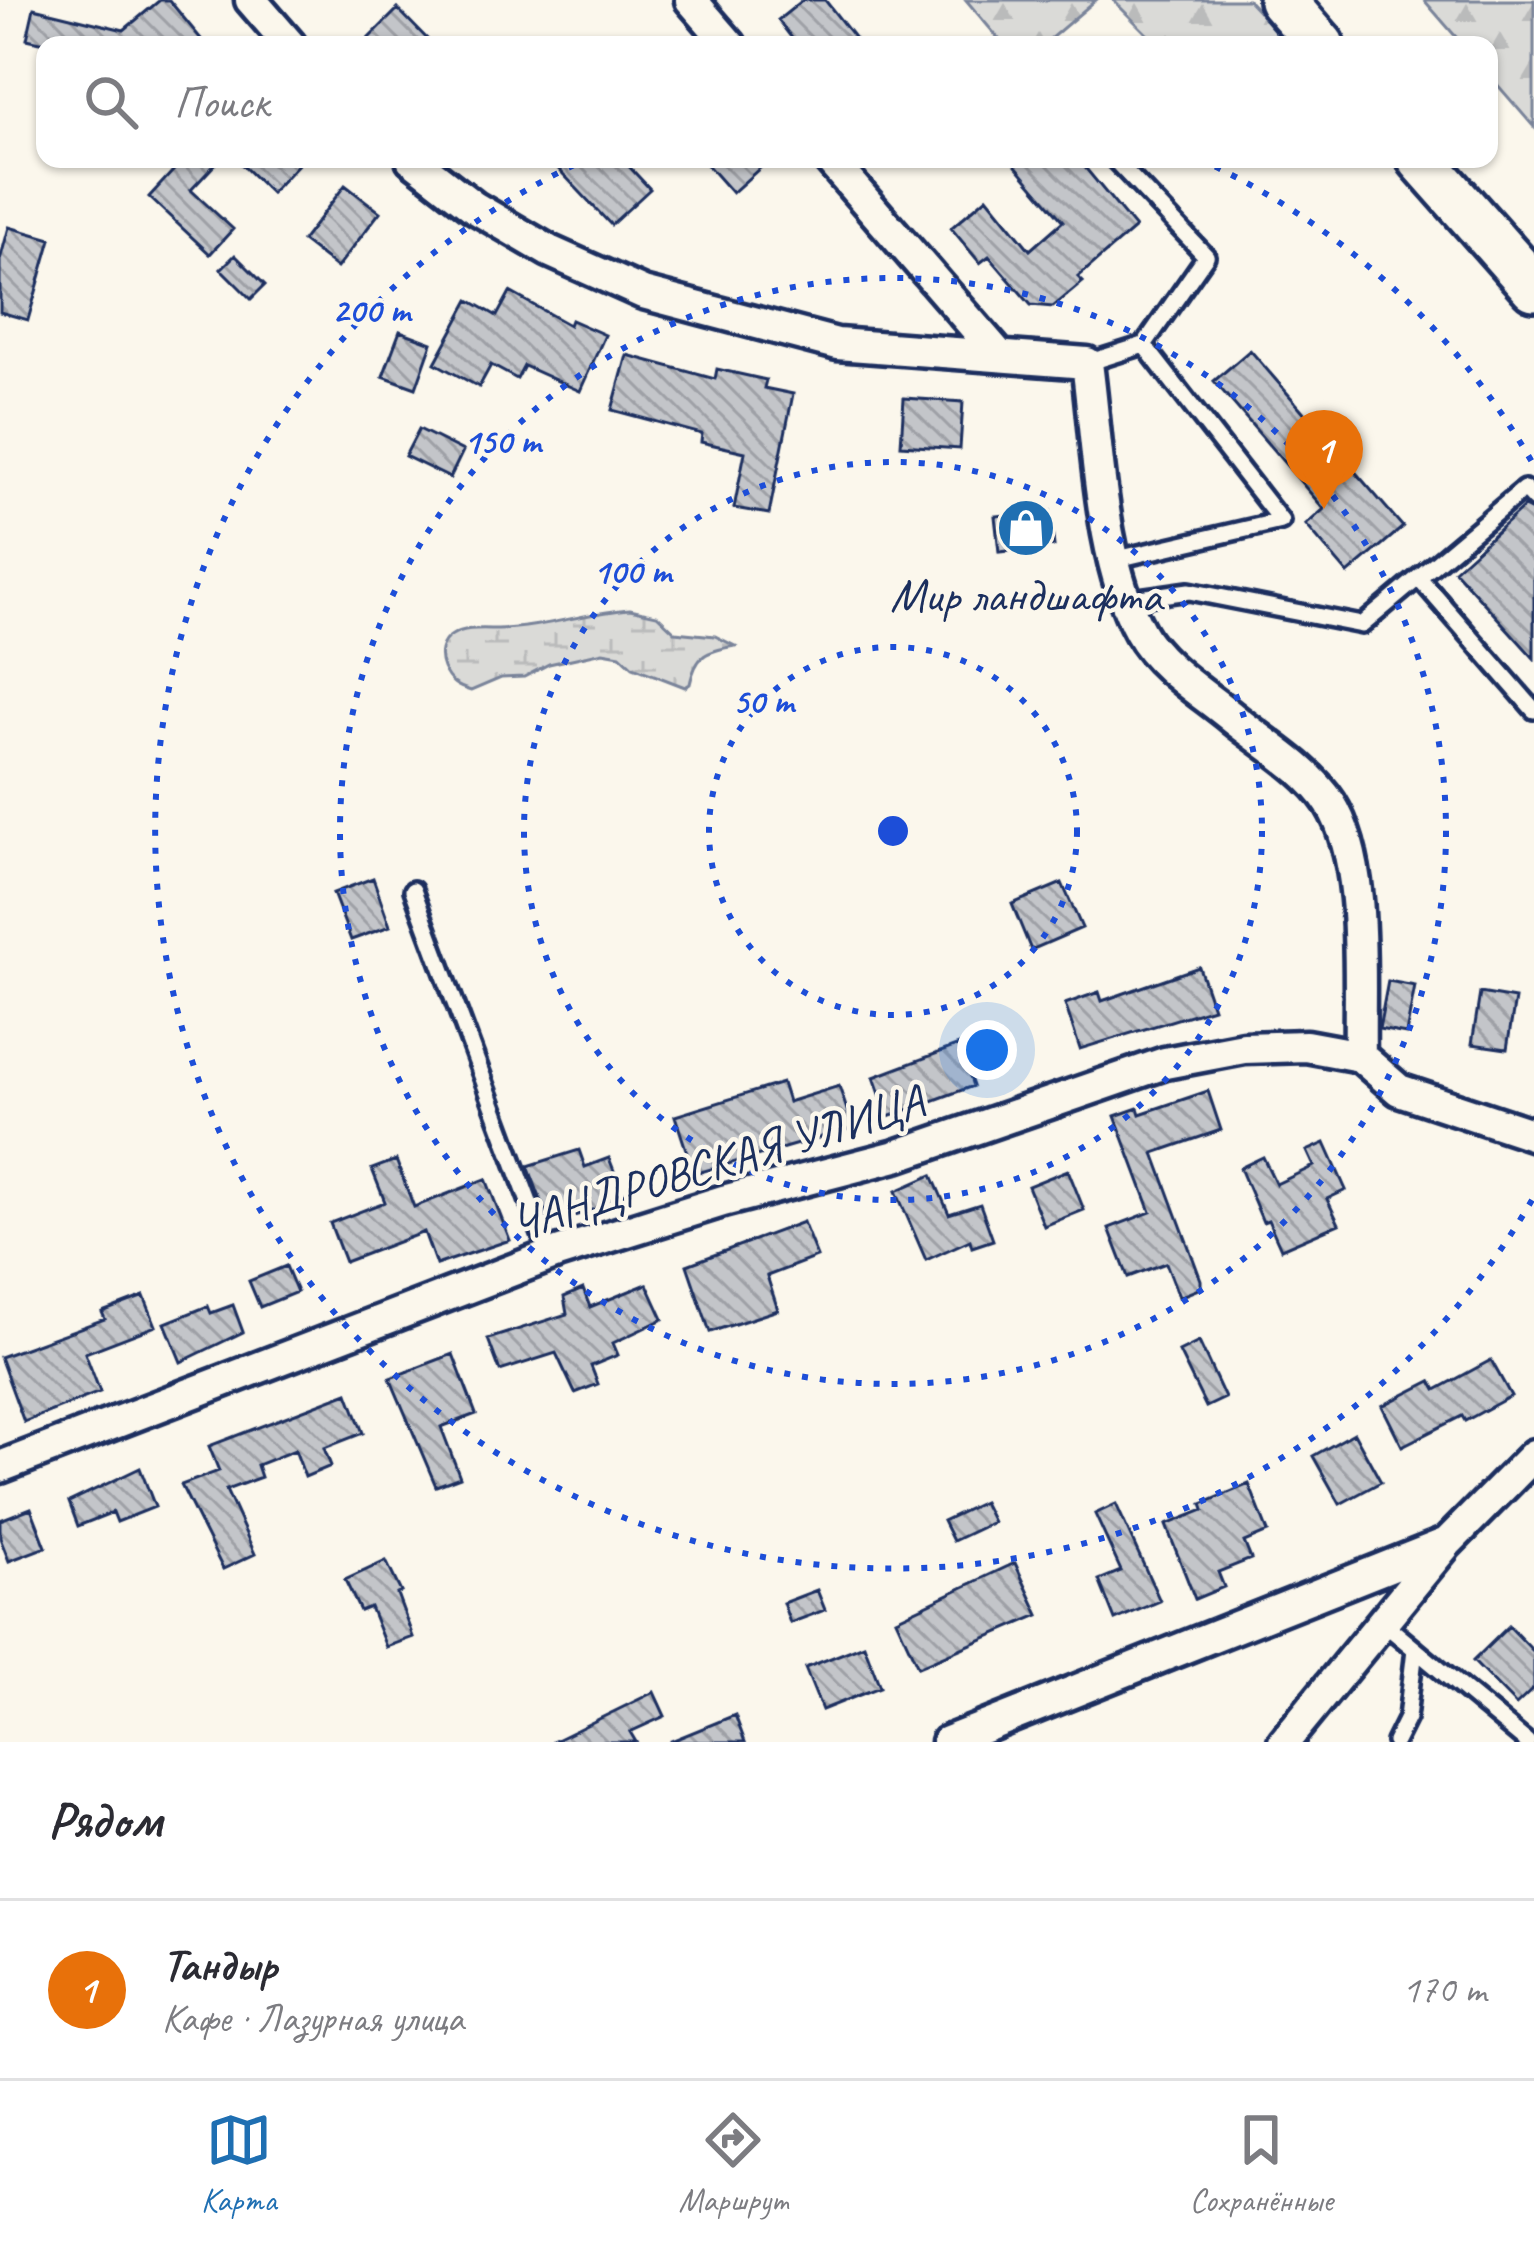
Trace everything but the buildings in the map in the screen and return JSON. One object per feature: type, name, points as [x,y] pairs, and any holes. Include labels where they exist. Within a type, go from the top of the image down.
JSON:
[{"type":"main road","points":[[1282,0],[1313,36]]},
{"type":"main road","points":[[1429,168],[1534,287]]},
{"type":"street","points":[[251,0],[282,36]]},
{"type":"street","points":[[691,0],[722,36]]},
{"type":"street","points":[[424,168],[474,207],[549,251],[643,293],[837,344],[1087,363],[1113,560],[1142,636],[1167,664],[1304,775],[1329,802],[1355,874],[1360,1056]]},
{"type":"street","points":[[837,168],[999,355]]},
{"type":"street","name":"ЧАНДРОВСКАЯ УЛИЦА","points":[[0,1467],[549,1256],[723,1201],[896,1156],[1165,1063],[1264,1047],[1306,1046],[1360,1056],[1399,1090],[1534,1136]]},
{"type":"street","points":[[1284,1742],[1447,1543],[1534,1455]]},
{"type":"street","points":[[947,1742],[1447,1543]]},
{"type":"lane","points":[[1087,363],[1144,345],[1206,256],[1123,168]]},
{"type":"lane","points":[[1113,560],[1281,521],[1144,345]]},
{"type":"lane","points":[[1125,600],[1189,591],[1362,626],[1524,489],[1534,500]]},
{"type":"lane","points":[[1420,579],[1534,710]]},
{"type":"lane","points":[[413,890],[549,1256]]},
{"type":"lane","points":[[1382,1621],[1527,1742]]},
{"type":"lane","points":[[1395,1742],[1406,1718],[1415,1649]]},
{"type":"green space","points":[[966,0],[1096,0],[1054,36],[996,36]]},
{"type":"green space","points":[[1113,0],[1248,0],[1282,36],[1149,36]]},
{"type":"green space","points":[[1424,0],[1534,0],[1534,127],[1498,85],[1498,36],[1455,36]]},
{"type":"green space","points":[[630,609],[657,615],[675,632],[715,636],[735,646],[704,656],[685,687],[633,667],[620,655],[603,652],[549,664],[524,677],[501,678],[471,691],[451,680],[441,663],[445,641],[463,631],[531,626]]},
{"type":"place","name":"Тандыр","points":[[1324,509]]},
{"type":"place","name":"Мир ландшафта","points":[[1026,528]]}]
